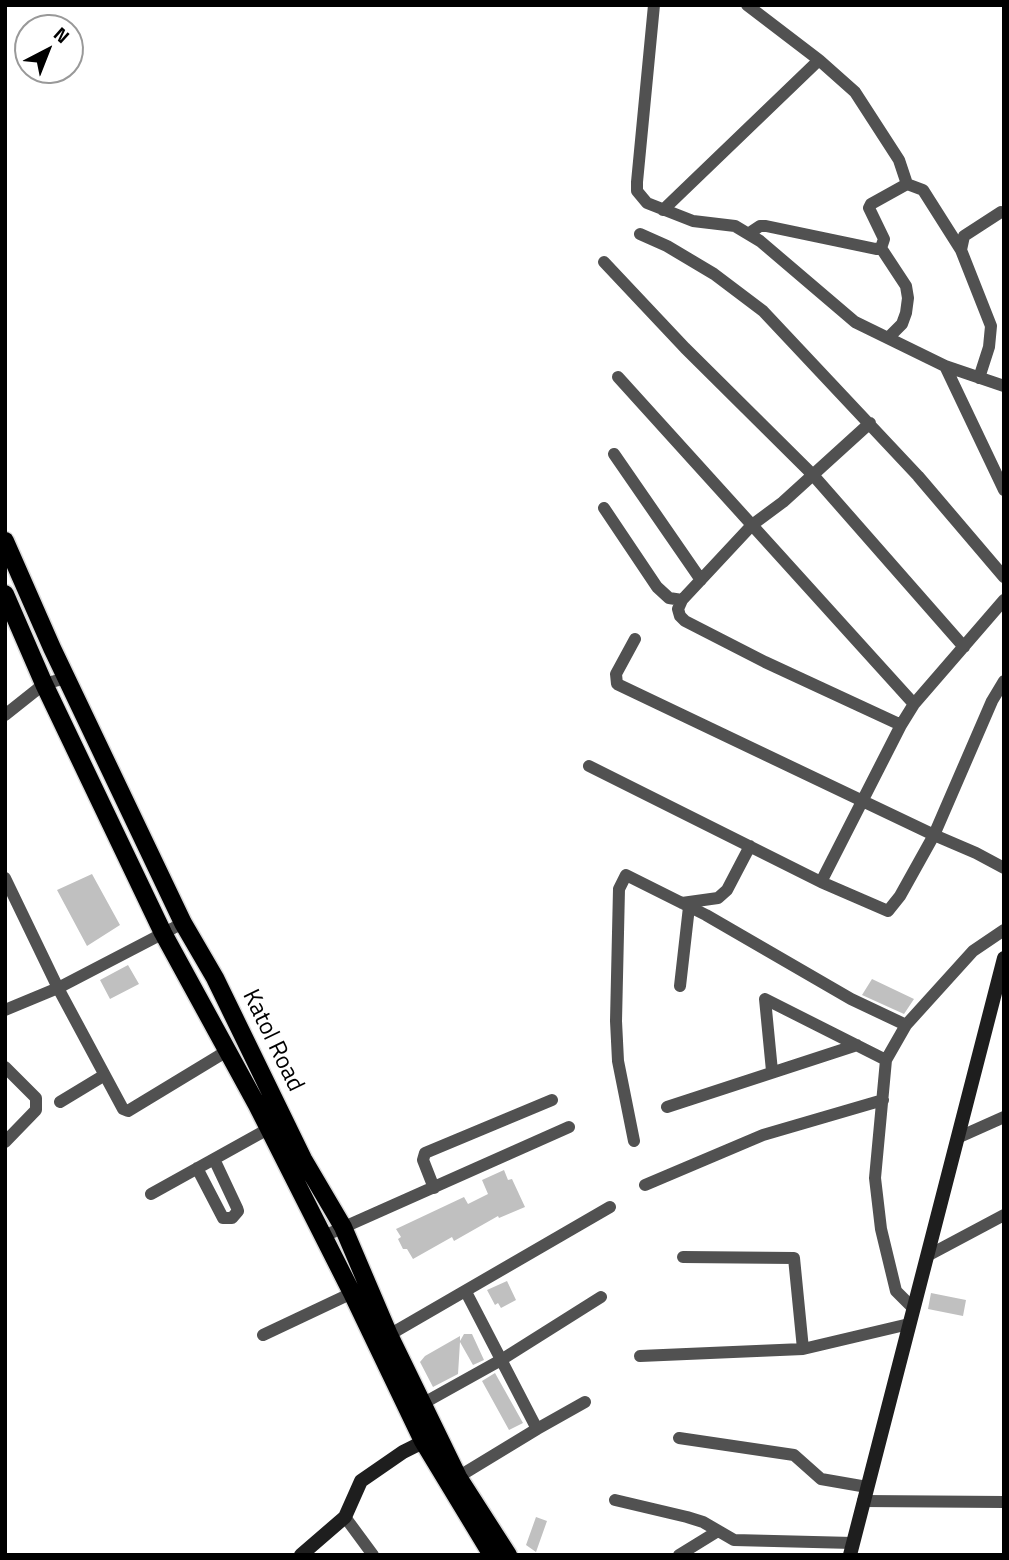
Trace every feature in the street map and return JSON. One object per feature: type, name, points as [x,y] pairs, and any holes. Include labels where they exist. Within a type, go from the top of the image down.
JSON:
[{"type":"main road","name":"Katol Road","points":[[5,541],[66,678],[183,923],[215,978],[303,1158],[343,1227],[422,1404],[430,1438],[508,1555]]},
{"type":"main road","name":"Katol Road","points":[[5,594],[44,684],[163,933],[492,1555]]},
{"type":"street","points":[[654,5],[637,182],[638,191],[647,203],[693,221],[735,226],[760,241],[855,322],[944,366],[1004,386]]},
{"type":"street","points":[[747,5],[819,60],[855,92],[899,160],[907,184]]},
{"type":"street","points":[[663,210],[819,60]]},
{"type":"street","points":[[881,248],[884,239],[869,208],[871,204],[907,184],[923,190],[961,250],[992,326],[989,347],[979,378]]},
{"type":"street","points":[[961,250],[964,236],[1001,212]]},
{"type":"street","points":[[748,233],[760,226],[766,226],[881,248]]},
{"type":"street","points":[[640,234],[667,246],[714,274],[763,311],[870,423],[1004,577]]},
{"type":"street","points":[[881,248],[906,286],[908,298],[902,324],[889,337]]},
{"type":"street","points":[[604,262],[685,348],[813,475],[964,647]]},
{"type":"street","points":[[944,366],[1004,490]]},
{"type":"street","points":[[618,377],[915,704]]},
{"type":"street","points":[[870,423],[752,525],[682,600],[678,610],[685,621],[765,662],[901,725]]},
{"type":"street","points":[[614,454],[701,580]]},
{"type":"street","points":[[604,508],[657,587],[670,598],[682,600]]},
{"type":"street","points":[[821,882],[901,725],[915,704],[1004,600]]},
{"type":"street","points":[[635,639],[616,674],[617,684],[1004,868]]},
{"type":"street","points":[[5,715],[44,684],[66,678]]},
{"type":"street","points":[[589,766],[821,882],[888,911],[913,874],[934,835],[992,701],[1004,681]]},
{"type":"street","points":[[685,905],[718,898],[726,890],[750,846]]},
{"type":"street","points":[[634,1142],[618,1061],[616,1021],[619,890],[626,875],[685,905],[851,999],[906,1025]]},
{"type":"street","points":[[5,878],[58,988],[123,1109],[128,1111],[227,1051]]},
{"type":"street","points":[[680,986],[685,905]]},
{"type":"street","points":[[5,1010],[58,988],[183,923]]},
{"type":"street","points":[[913,1308],[896,1291],[881,1228],[875,1178],[886,1060],[906,1025],[973,951],[1004,930]]},
{"type":"street","points":[[615,1500],[703,1522],[734,1539],[851,1549],[1004,958]]},
{"type":"street","points":[[772,1071],[765,999],[886,1060]]},
{"type":"street","points":[[667,1107],[857,1045]]},
{"type":"street","points":[[5,1067],[37,1098],[36,1110],[5,1142]]},
{"type":"street","points":[[60,1101],[103,1076]]},
{"type":"street","points":[[434,1188],[423,1160],[425,1153],[552,1100]]},
{"type":"street","points":[[645,1185],[763,1135],[883,1100]]},
{"type":"street","points":[[957,1138],[1004,1117]]},
{"type":"street","points":[[324,1236],[569,1128]]},
{"type":"street","points":[[151,1195],[268,1129]]},
{"type":"street","points":[[197,1168],[223,1218],[232,1218],[238,1212],[237,1208],[214,1159]]},
{"type":"street","points":[[389,1335],[610,1207]]},
{"type":"street","points":[[927,1256],[1004,1215]]},
{"type":"street","points":[[683,1257],[794,1258],[803,1349]]},
{"type":"street","points":[[466,1292],[537,1429]]},
{"type":"street","points":[[263,1335],[352,1293]]},
{"type":"street","points":[[422,1404],[501,1360],[601,1297]]},
{"type":"street","points":[[640,1356],[803,1349],[909,1324]]},
{"type":"street","points":[[458,1477],[585,1402]]},
{"type":"street","points":[[301,1555],[345,1517],[361,1481],[403,1452],[430,1438]]},
{"type":"street","points":[[679,1438],[794,1455],[821,1479],[865,1494],[1004,1502]]},
{"type":"street","points":[[345,1517],[373,1555]]},
{"type":"street","points":[[679,1555],[718,1531]]},
{"type":"building","points":[[92,874],[120,925],[87,946],[57,890]]},
{"type":"building","points":[[128,965],[139,984],[110,999],[100,980]]},
{"type":"building","points":[[872,979],[914,999],[904,1014],[862,995]]},
{"type":"building","points":[[504,1170],[508,1180],[512,1179],[525,1207],[499,1218],[498,1216],[454,1241],[452,1237],[413,1259],[407,1249],[403,1249],[396,1229],[464,1197],[468,1204],[488,1194],[482,1180]]},
{"type":"building","points":[[507,1281],[516,1300],[501,1308],[498,1303],[495,1305],[487,1290]]},
{"type":"building","points":[[931,1293],[966,1300],[963,1316],[928,1309]]},
{"type":"building","points":[[464,1334],[472,1334],[484,1360],[473,1365],[460,1342],[458,1374],[433,1387],[420,1362],[425,1356],[460,1336],[460,1341]]},
{"type":"building","points":[[495,1373],[523,1423],[509,1430],[482,1381]]},
{"type":"building","points":[[536,1517],[547,1521],[536,1552],[526,1545]]}]
